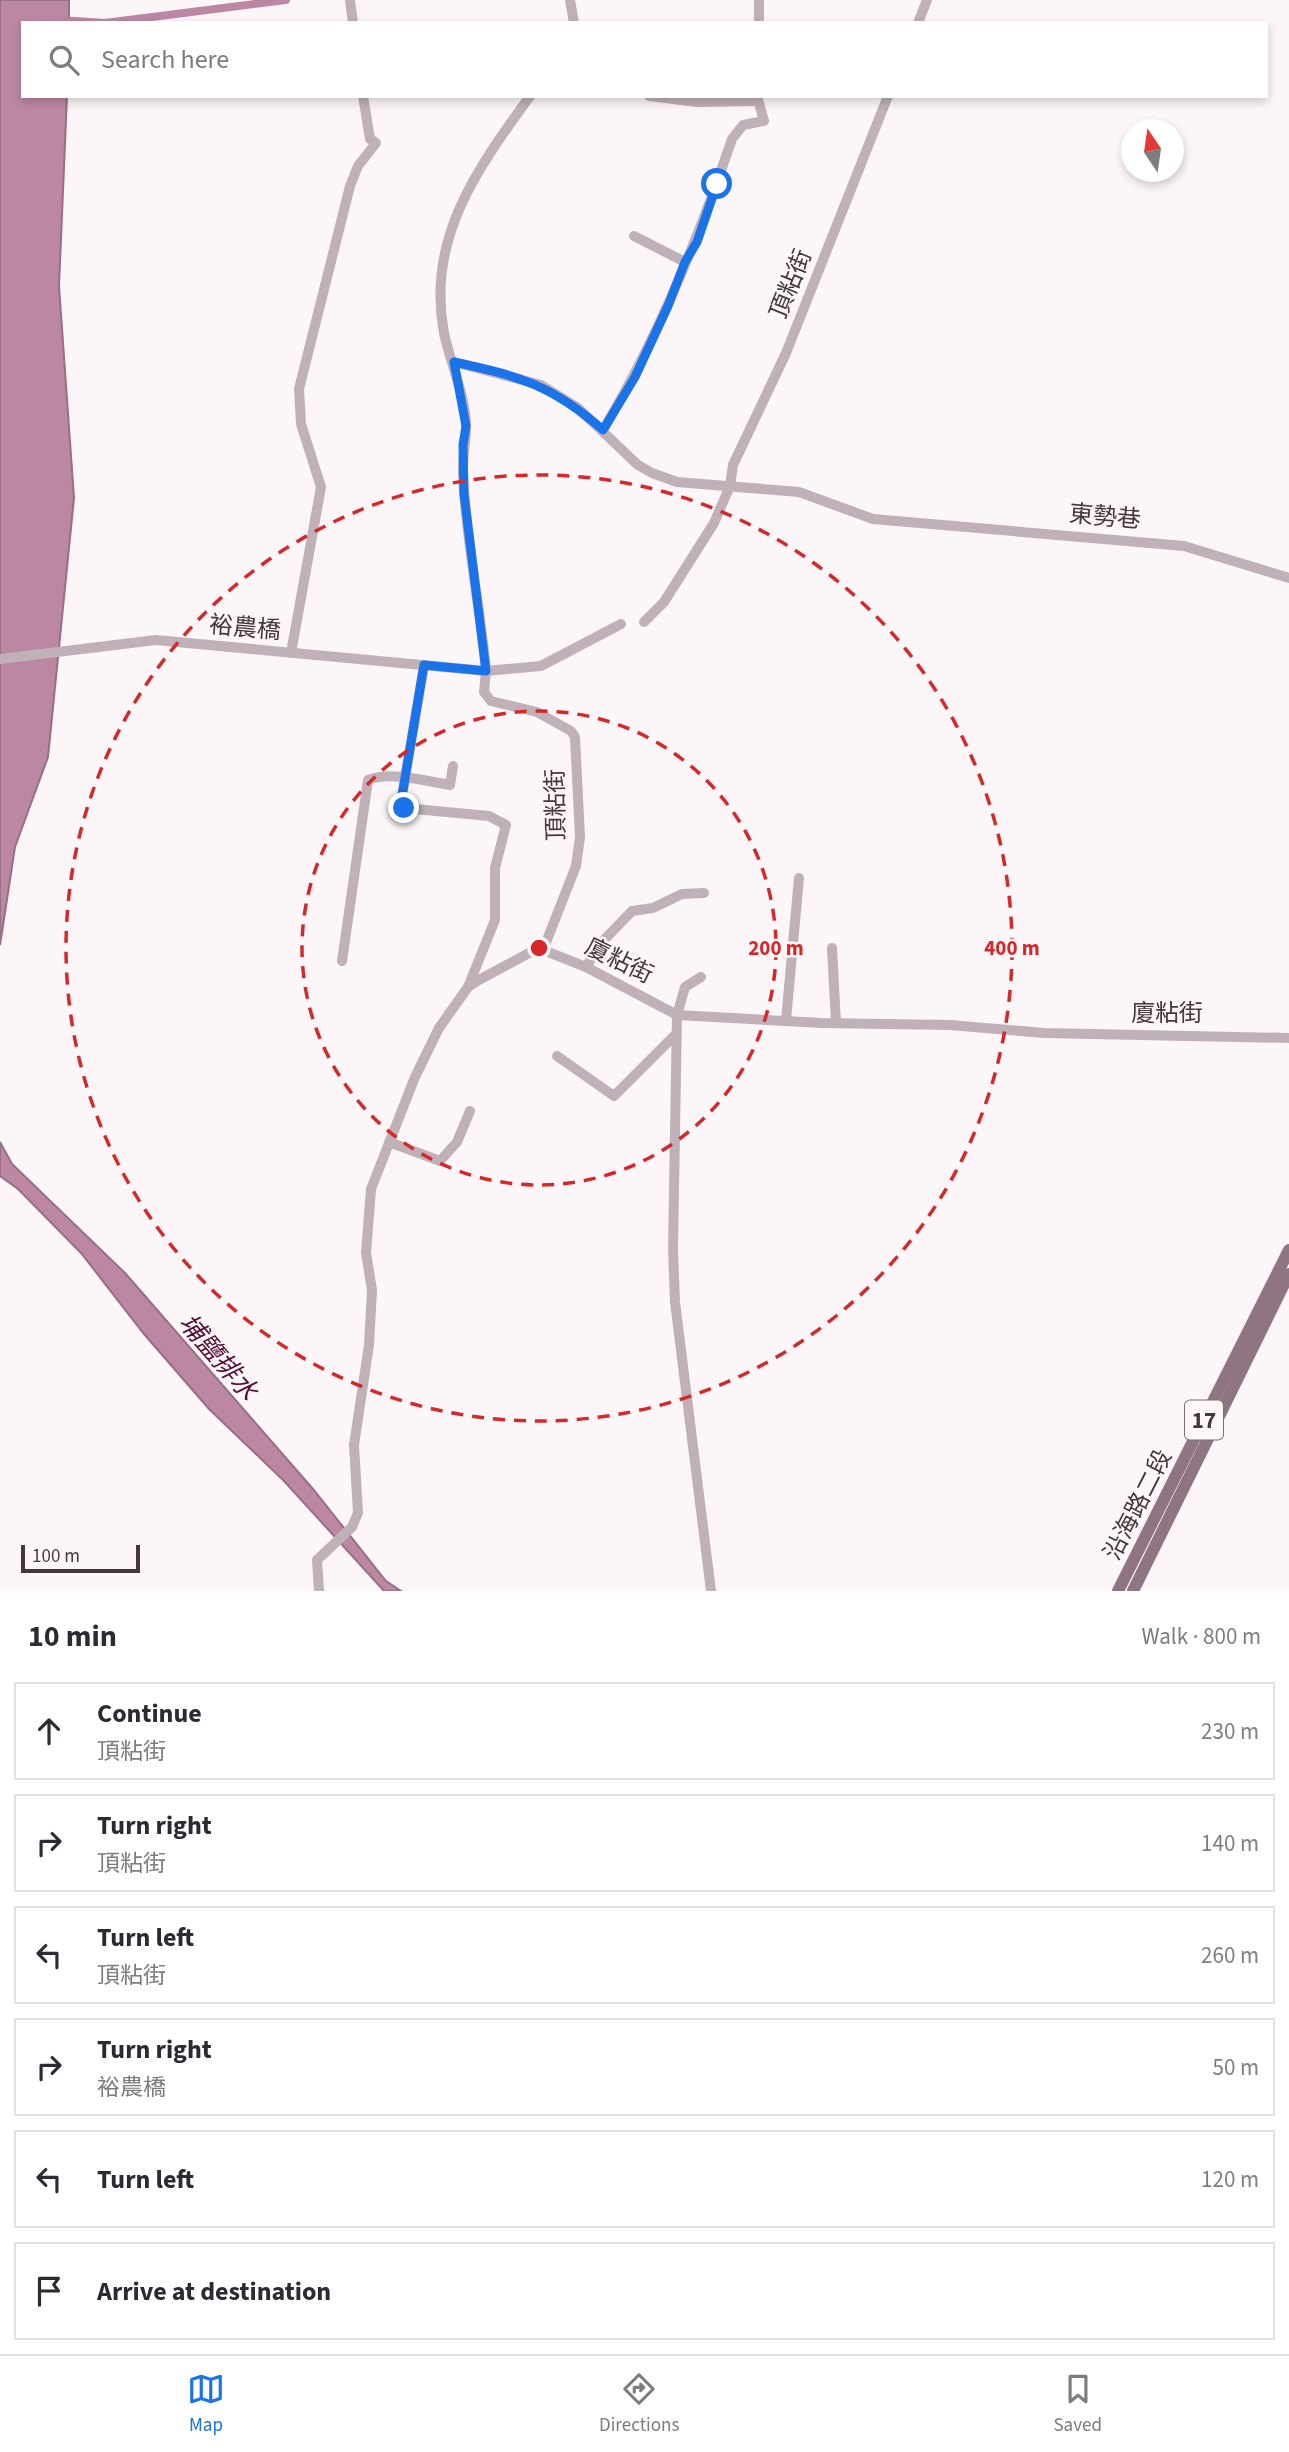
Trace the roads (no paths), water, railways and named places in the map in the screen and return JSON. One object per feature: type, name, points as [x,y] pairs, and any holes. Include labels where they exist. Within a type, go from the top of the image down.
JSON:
[{"type":"main road","name":"沿海路二段","points":[[1118,1591],[1289,1250]]},
{"type":"main road","name":"沿海路二段","points":[[1133,1591],[1289,1274]]},
{"type":"street","points":[[350,0],[353,21]]},
{"type":"street","points":[[570,0],[574,21]]},
{"type":"street","points":[[759,0],[759,21]]},
{"type":"street","points":[[919,21],[927,0]]},
{"type":"street","points":[[291,653],[321,487],[320,473],[301,425],[299,389],[350,186],[358,166],[376,142],[370,139],[362,98]]},
{"type":"street","name":"頂粘街","points":[[529,98],[484,161],[450,230],[442,257],[439,283],[442,316],[466,426],[463,445],[464,494],[486,671],[484,692],[491,701],[537,712],[571,731],[575,737],[581,832],[576,866],[543,950]]},
{"type":"street","points":[[603,430],[635,377],[685,262],[697,242],[736,131],[743,125],[764,121],[757,98],[697,102],[665,98]]},
{"type":"street","name":"頂粘街","points":[[644,622],[664,601],[697,552],[730,486],[733,465],[786,353],[887,98]]},
{"type":"street","points":[[634,236],[685,262]]},
{"type":"street","points":[[454,362],[541,385],[563,397],[603,430],[638,465],[652,473],[677,482],[730,486]]},
{"type":"street","name":"東勢巷","points":[[730,486],[799,492],[873,519],[912,520],[1184,545],[1289,578]]},
{"type":"street","points":[[486,671],[541,666],[621,624]]},
{"type":"street","name":"裕農橋","points":[[0,659],[156,640],[486,671]]},
{"type":"street","points":[[319,1591],[317,1560],[352,1527],[358,1513],[354,1445],[369,1345],[372,1290],[366,1253],[371,1189],[439,1028],[468,987],[495,920],[495,868],[506,825],[489,816],[404,808],[401,802],[424,665]]},
{"type":"street","points":[[342,961],[366,784],[376,777],[405,778],[450,785],[453,766]]},
{"type":"street","points":[[786,1020],[799,878]]},
{"type":"street","points":[[586,967],[602,942],[632,911],[653,908],[682,894],[704,893]]},
{"type":"street","points":[[832,948],[836,1023]]},
{"type":"street","points":[[468,987],[529,953],[543,950]]},
{"type":"street","name":"廈粘街","points":[[543,950],[586,967],[677,1015],[836,1023],[950,1025],[1044,1033],[1289,1038]]},
{"type":"street","points":[[701,978],[685,987],[677,1015],[675,1035],[675,1302],[711,1591]]},
{"type":"street","points":[[557,1056],[614,1096],[675,1035]]},
{"type":"street","points":[[389,1142],[440,1161],[457,1142],[470,1111]]},
{"type":"waterway","points":[[121,21],[286,0]]},
{"type":"waterway","points":[[59,20],[74,21]]},
{"type":"water label","name":"埔鹽排水","points":[[218,1357]]}]
